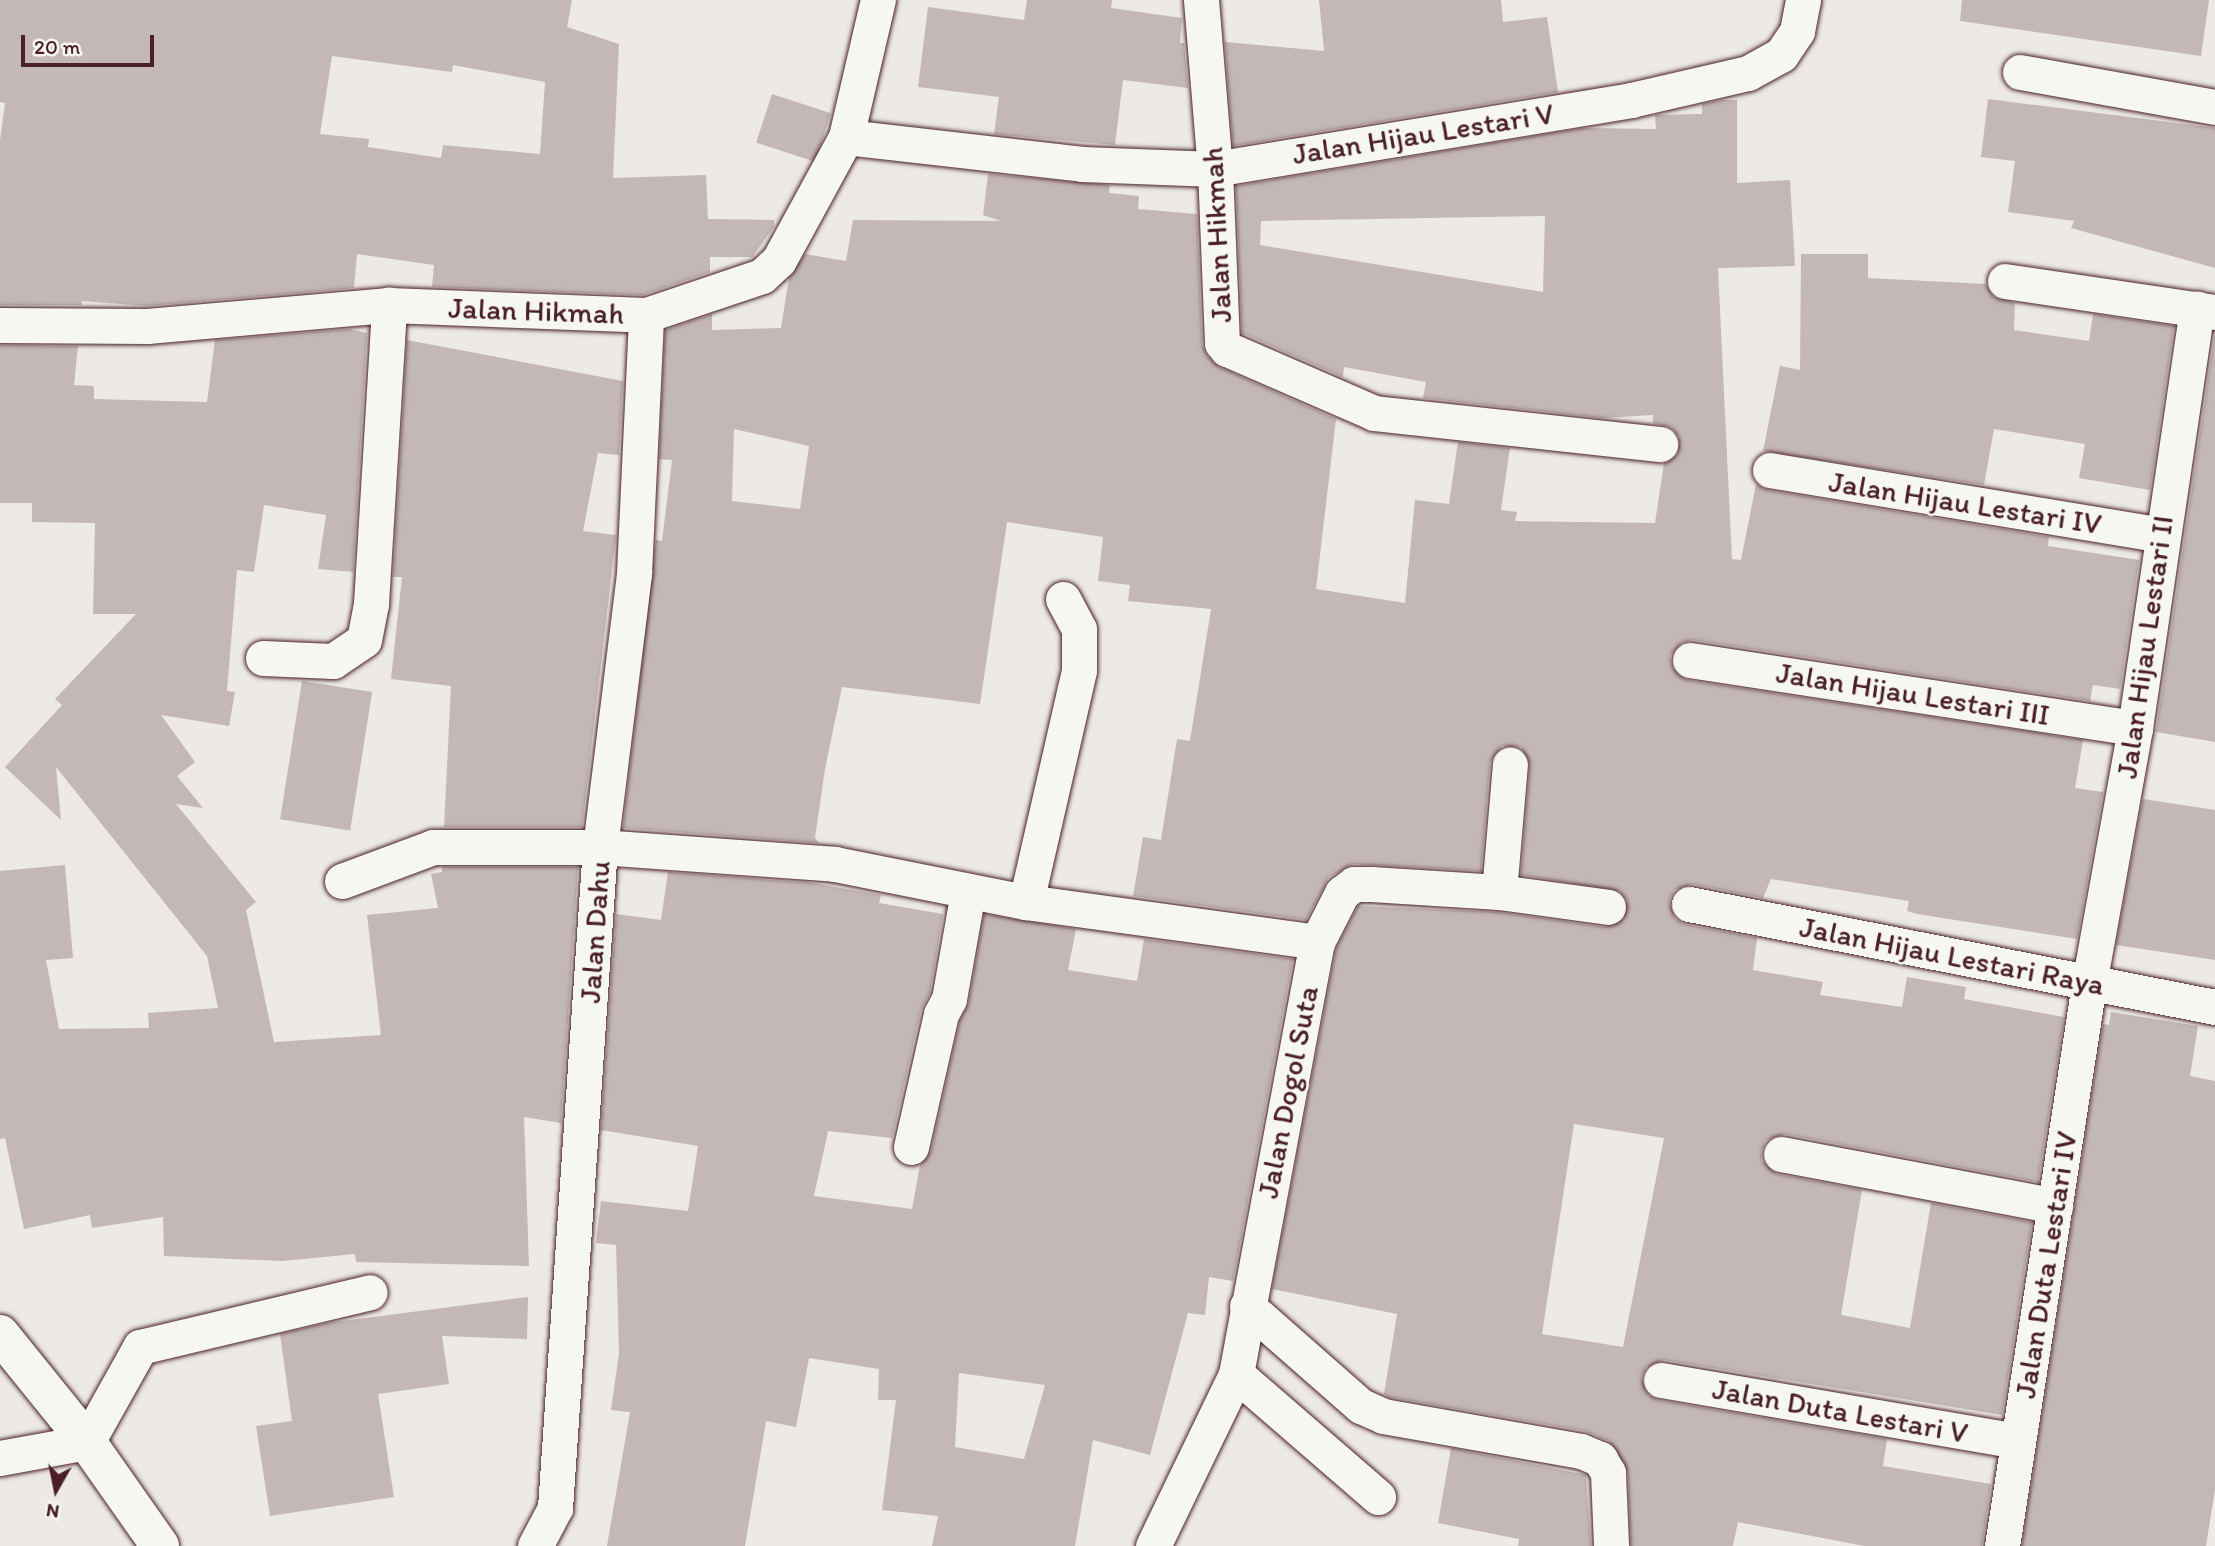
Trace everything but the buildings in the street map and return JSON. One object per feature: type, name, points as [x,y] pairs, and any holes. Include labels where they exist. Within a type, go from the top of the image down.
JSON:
[{"type":"street","name":"Jalan Hikmah","points":[[0,325],[147,326],[389,305],[646,315],[771,269],[846,137],[878,0]]},
{"type":"street","name":"Jalan Hikmah","points":[[1201,0],[1215,169],[1222,342],[1233,354],[1374,413],[1660,444]]},
{"type":"street","name":"Jalan Hijau Lestari V","points":[[846,137],[1082,164],[1215,169],[1631,100],[1748,73],[1781,55],[1797,31],[1804,0]]},
{"type":"street","points":[[2020,72],[2215,107]]},
{"type":"street","points":[[2005,281],[2206,310]]},
{"type":"street","points":[[263,658],[333,661],[364,640],[372,603],[389,305]]},
{"type":"street","name":"Jalan Hijau Lestari II","points":[[2089,984],[2135,728],[2161,535],[2206,310]]},
{"type":"street","name":"Jalan Dahu","points":[[535,1546],[555,1508],[600,847],[634,573],[646,315]]},
{"type":"street","name":"Jalan Hijau Lestari IV","points":[[1770,470],[2161,535]]},
{"type":"street","points":[[1026,902],[1079,670],[1079,629],[1063,599]]},
{"type":"street","name":"Jalan Hijau Lestari III","points":[[1690,660],[2135,728]]},
{"type":"street","points":[[1499,892],[1510,764]]},
{"type":"street","points":[[342,881],[433,847],[600,847],[835,864],[1026,902],[1317,942]]},
{"type":"street","name":"Jalan Dogol Suta","points":[[1153,1546],[1236,1374],[1317,942],[1342,893],[1354,884],[1499,892],[1608,907]]},
{"type":"street","points":[[911,1147],[941,1014],[949,999],[968,891]]},
{"type":"street","name":"Jalan Hijau Lestari Raya","points":[[1689,904],[2215,1007]]},
{"type":"street","name":"Jalan Duta Lestari IV","points":[[2002,1546],[2089,984]]},
{"type":"street","points":[[1781,1154],[2055,1206]]},
{"type":"street","points":[[87,1442],[140,1347],[370,1292]]},
{"type":"street","points":[[1247,1306],[1361,1406],[1383,1416],[1581,1451],[1600,1459],[1608,1473],[1611,1546]]},
{"type":"street","points":[[0,1334],[87,1442],[160,1546]]},
{"type":"street","points":[[1236,1374],[1378,1497]]},
{"type":"street","name":"Jalan Duta Lestari V","points":[[1661,1380],[2018,1441]]},
{"type":"street","points":[[0,1458],[87,1442]]}]
